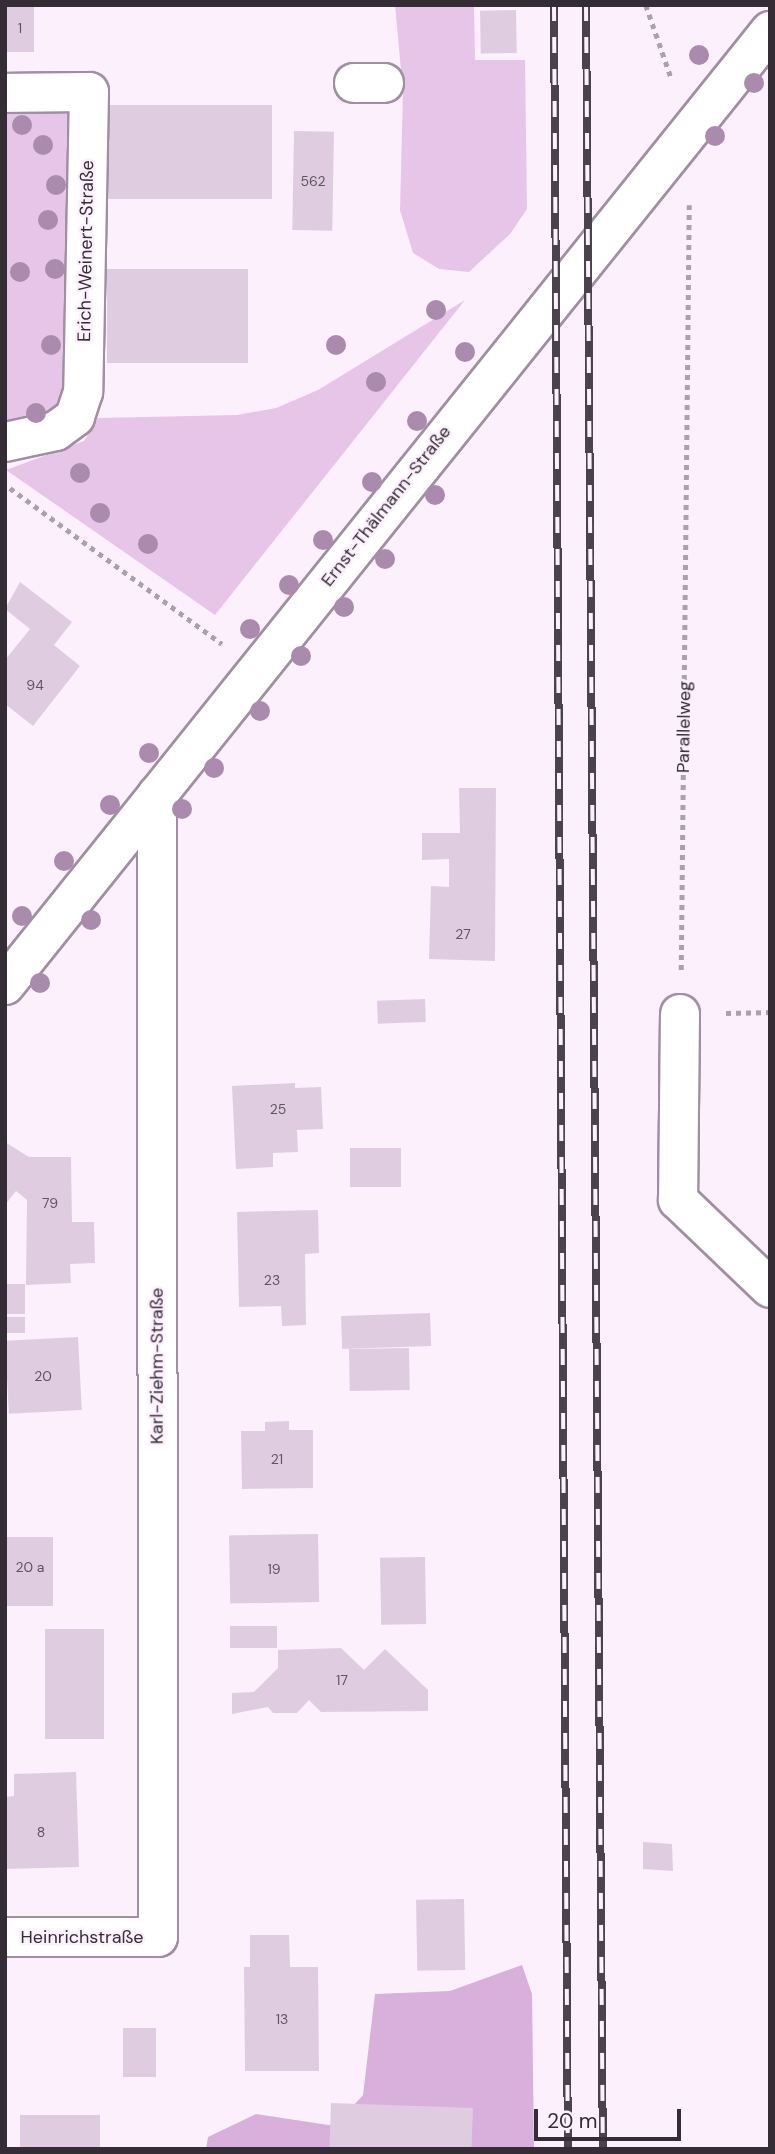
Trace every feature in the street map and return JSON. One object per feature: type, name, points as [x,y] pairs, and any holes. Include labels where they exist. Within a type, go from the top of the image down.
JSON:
[{"type":"street","name":"Ernst-Thälmann-Straße","points":[[5,985],[770,31]]},
{"type":"street","name":"Erich-Weinert-Straße","points":[[5,93],[89,92],[83,392],[75,418],[56,431],[5,442]]},
{"type":"street","name":"Karl-Ziehm-Straße","points":[[157,795],[158,1937]]},
{"type":"street","points":[[680,1014],[678,1200],[767,1288]]},
{"type":"street","name":"Heinrichstraße","points":[[5,1937],[158,1937]]},
{"type":"path","name":"Parallelweg","points":[[646,5],[690,131],[680,1014]]},
{"type":"path","points":[[5,481],[13,492],[257,669]]},
{"type":"shaded area","points":[[395,5],[528,5],[474,7],[475,60],[525,60],[527,209],[510,234],[469,272],[439,269],[413,253],[400,210],[403,92]]},
{"type":"shaded area","points":[[5,112],[70,112],[68,394],[50,419],[5,423]]},
{"type":"shaded area","points":[[465,300],[215,615],[6,470],[84,441],[98,418],[237,415],[276,408],[318,390]]},
{"type":"shaded area","points":[[522,1965],[532,1994],[534,2149],[206,2149],[208,2137],[256,2114],[335,2126],[363,2095],[375,1994],[450,1991]]},
{"type":"building","points":[[5,5],[34,5],[34,52],[5,52]]},
{"type":"building","points":[[516,10],[517,53],[481,54],[480,11]]},
{"type":"building","points":[[107,105],[272,105],[272,199],[107,199]]},
{"type":"building","points":[[294,131],[334,132],[332,231],[292,230]]},
{"type":"building","points":[[107,269],[248,269],[248,363],[107,363]]},
{"type":"building","points":[[20,582],[72,622],[54,645],[80,666],[33,726],[5,704],[5,660],[30,629],[5,609]]},
{"type":"building","points":[[459,788],[496,788],[495,961],[429,959],[431,886],[449,887],[449,859],[422,860],[422,833],[460,833]]},
{"type":"building","points":[[425,999],[426,1022],[378,1024],[377,1001]]},
{"type":"building","points":[[295,1083],[295,1088],[321,1087],[323,1129],[297,1130],[298,1152],[273,1153],[273,1167],[236,1169],[232,1086]]},
{"type":"building","points":[[5,1142],[29,1157],[71,1157],[72,1222],[94,1222],[95,1263],[70,1264],[71,1283],[26,1285],[27,1200],[16,1191],[5,1205]]},
{"type":"building","points":[[350,1148],[401,1148],[401,1187],[350,1187]]},
{"type":"building","points":[[318,1210],[319,1253],[305,1254],[306,1325],[282,1326],[281,1306],[239,1307],[237,1212]]},
{"type":"building","points":[[5,1284],[25,1284],[25,1314],[5,1314]]},
{"type":"building","points":[[430,1313],[431,1346],[342,1349],[341,1316]]},
{"type":"building","points":[[5,1317],[25,1317],[25,1333],[5,1333]]},
{"type":"building","points":[[78,1337],[82,1410],[9,1414],[5,1341]]},
{"type":"building","points":[[409,1348],[410,1390],[350,1391],[349,1349]]},
{"type":"building","points":[[289,1421],[289,1430],[313,1430],[313,1488],[242,1489],[241,1431],[265,1431],[265,1422]]},
{"type":"building","points":[[318,1534],[319,1602],[230,1604],[229,1536]]},
{"type":"building","points":[[5,1537],[53,1537],[53,1606],[5,1606]]},
{"type":"building","points":[[425,1557],[426,1624],[381,1625],[380,1558]]},
{"type":"building","points":[[230,1626],[277,1626],[277,1648],[230,1648]]},
{"type":"building","points":[[45,1629],[104,1629],[104,1739],[45,1739]]},
{"type":"building","points":[[341,1648],[364,1670],[385,1649],[428,1690],[428,1711],[321,1712],[309,1700],[297,1713],[273,1713],[268,1707],[232,1714],[232,1693],[254,1692],[278,1668],[278,1650]]},
{"type":"building","points":[[76,1772],[79,1867],[5,1869],[5,1797],[14,1796],[14,1774]]},
{"type":"building","points":[[643,1842],[672,1844],[673,1871],[643,1869]]},
{"type":"building","points":[[464,1899],[465,1970],[417,1971],[416,1900]]},
{"type":"building","points":[[250,1935],[289,1935],[290,1967],[318,1967],[319,2071],[245,2071],[244,1967],[250,1967]]},
{"type":"building","points":[[123,2028],[156,2028],[156,2077],[123,2077]]},
{"type":"building","points":[[331,2103],[473,2108],[471,2149],[329,2149]]},
{"type":"building","points":[[20,2115],[100,2115],[100,2149],[20,2149]]},
{"type":"railway","points":[[554,5],[568,2149]]},
{"type":"railway","points":[[586,5],[603,2149]]}]
